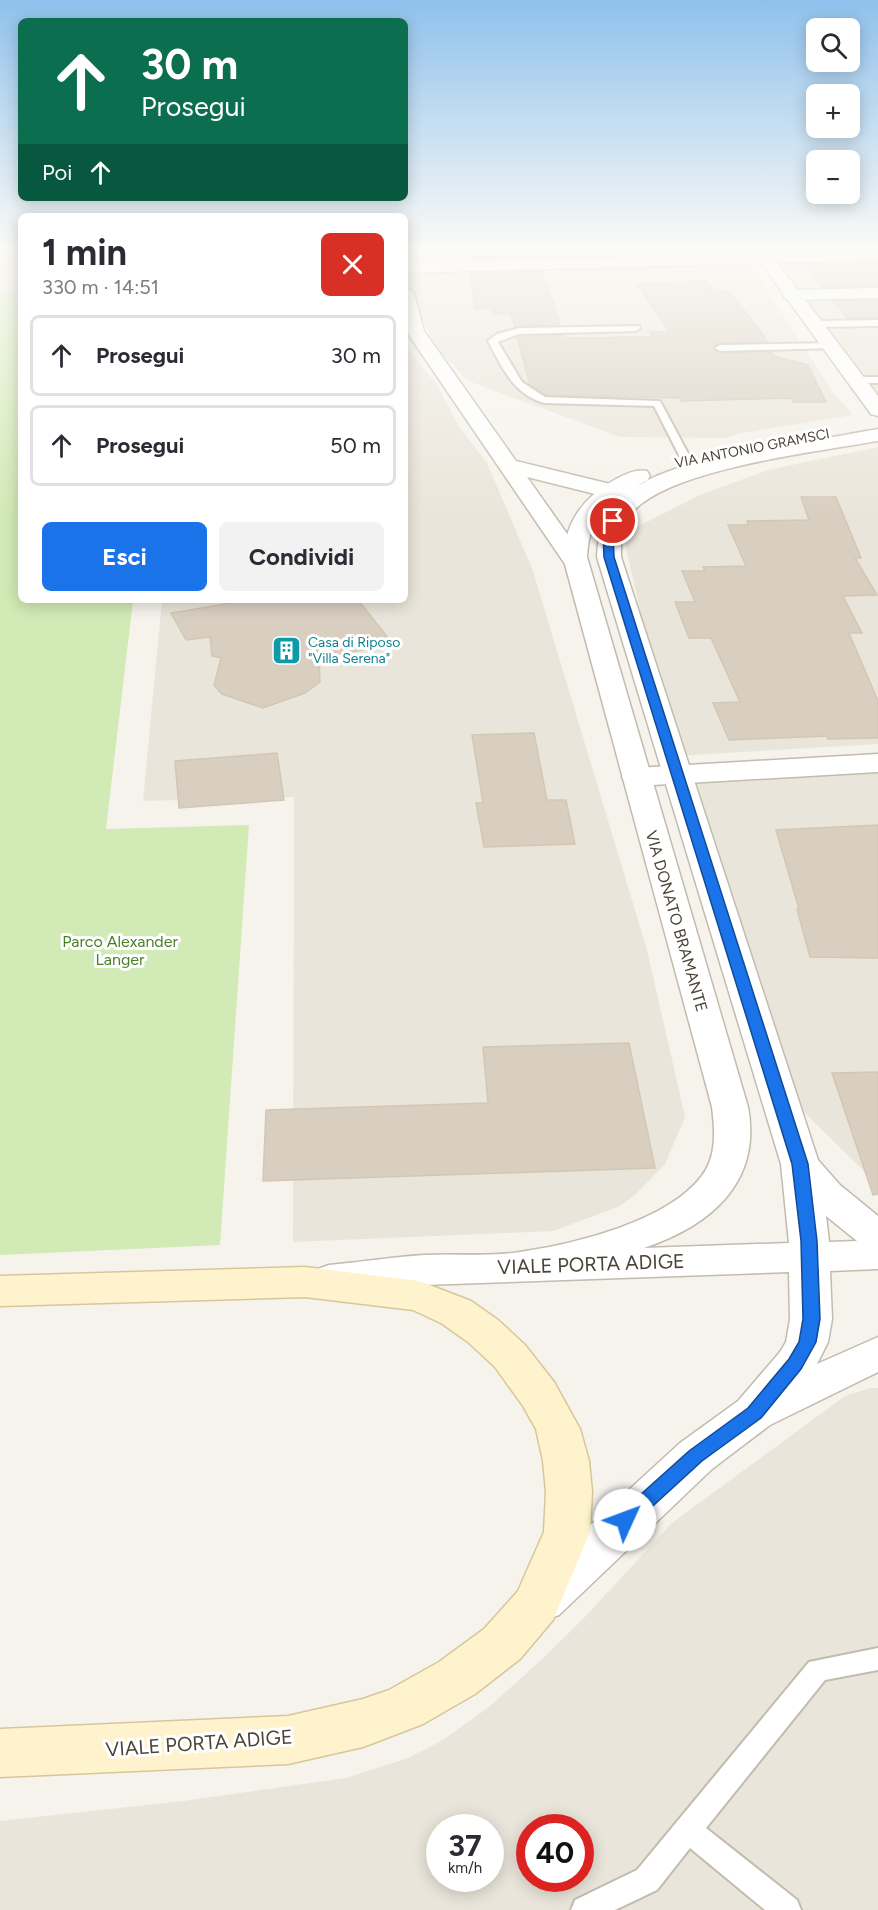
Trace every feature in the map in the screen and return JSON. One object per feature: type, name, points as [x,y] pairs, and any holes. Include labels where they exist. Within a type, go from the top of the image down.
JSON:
[{"type":"main road","name":"VIALE PORTA ADIGE","points":[[0,1291],[305,1282],[419,1296],[456,1312],[483,1331],[510,1356],[538,1394],[558,1429],[566,1461],[569,1492],[567,1532],[536,1605],[502,1644],[458,1678],[405,1708],[363,1723],[288,1740],[0,1753]]},
{"type":"main road","points":[[0,1772],[54,1752]]},
{"type":"street","name":"VIA DONATO BRAMANTE","points":[[419,337],[577,565],[730,1107],[733,1130],[730,1158],[722,1177],[681,1217],[635,1237],[522,1266]]},
{"type":"street","points":[[825,337],[878,410]]},
{"type":"street","name":"VIA ANTONIO GRAMSCI","points":[[577,565],[574,545],[578,528],[595,503],[610,490],[657,468],[686,459],[878,424]]},
{"type":"street","name":"VIA ANTONIO GRAMSCI","points":[[676,775],[609,557],[608,534],[613,521],[621,510],[636,497],[668,481],[707,467],[878,435]]},
{"type":"street","points":[[510,466],[636,497]]},
{"type":"street","points":[[636,777],[878,763]]},
{"type":"street","points":[[676,775],[800,1164],[809,1241],[811,1319],[807,1342],[795,1364],[754,1413]]},
{"type":"street","points":[[800,1164],[814,1183],[831,1199],[878,1236]]},
{"type":"street","name":"VIALE PORTA ADIGE","points":[[305,1282],[423,1270],[878,1255]]},
{"type":"street","name":"VIALE PORTA ADIGE","points":[[536,1605],[640,1505],[696,1456],[754,1413],[868,1362]]},
{"type":"lane","points":[[498,337],[493,341],[517,386],[535,398],[657,403],[686,459]]},
{"type":"lane","points":[[720,348],[831,346]]},
{"type":"lane","points":[[855,380],[878,380]]},
{"type":"lane","points":[[585,1910],[647,1880],[819,1670],[878,1659]]},
{"type":"lane","points":[[688,1830],[788,1910]]},
{"type":"shaded area","points":[[432,337],[797,337],[833,392],[853,415],[737,434],[727,438],[620,437],[468,381],[439,350]]},
{"type":"shaded area","points":[[832,337],[878,337],[878,399]]},
{"type":"shaded area","points":[[408,350],[437,385],[458,425],[487,463],[533,571],[647,950],[685,1117],[665,1164],[635,1195],[618,1207],[553,1231],[293,1242],[294,797],[143,801],[162,603],[408,603]]},
{"type":"shaded area","points":[[878,447],[878,744],[674,756],[624,540],[633,529],[700,495],[768,470]]},
{"type":"shaded area","points":[[878,769],[878,1185],[797,1105],[682,780]]},
{"type":"shaded area","points":[[870,1388],[878,1388],[878,1910],[0,1910],[0,1821],[183,1801],[346,1778],[408,1758],[443,1740],[489,1707],[582,1620],[672,1523],[845,1396]]},
{"type":"green space","name":"Parco Alexander Langer","points":[[0,337],[18,337],[18,603],[133,603],[106,829],[249,825],[220,1245],[0,1255]]},
{"type":"building","points":[[517,337],[765,337],[767,342],[720,343],[714,346],[714,350],[720,353],[771,352],[773,356],[808,365],[826,402],[793,402],[791,398],[681,401],[680,398],[546,395],[530,385]]},
{"type":"building","points":[[801,497],[836,497],[861,558],[855,558],[877,595],[843,596],[862,633],[849,633],[878,701],[878,738],[828,739],[827,736],[729,740],[713,703],[740,702],[711,638],[689,638],[675,602],[695,602],[682,571],[705,571],[703,567],[746,566],[728,525],[748,525],[747,521],[809,520]]},
{"type":"building","name":"Casa di Riposo \"Villa Serena\"","points":[[231,603],[360,603],[393,644],[319,658],[320,682],[305,693],[263,708],[222,694],[214,685],[221,658],[212,656],[210,637],[186,640],[171,613]]},
{"type":"building","points":[[534,733],[547,800],[566,800],[575,844],[484,847],[476,803],[483,803],[472,735]]},
{"type":"building","points":[[277,753],[284,800],[179,808],[175,761]]},
{"type":"building","points":[[878,825],[878,958],[810,957],[776,830]]},
{"type":"building","points":[[629,1043],[655,1168],[263,1181],[266,1110],[488,1103],[483,1047]]},
{"type":"building","points":[[878,1072],[878,1194],[873,1195],[832,1073]]},
{"type":"place","name":"Casa di Riposo \"Villa Serena\"","points":[[287,650]]},
{"type":"route","points":[[613,521],[608,534],[609,557],[800,1164],[809,1241],[811,1319],[807,1342],[795,1364],[754,1413],[696,1456],[625,1520]]}]
